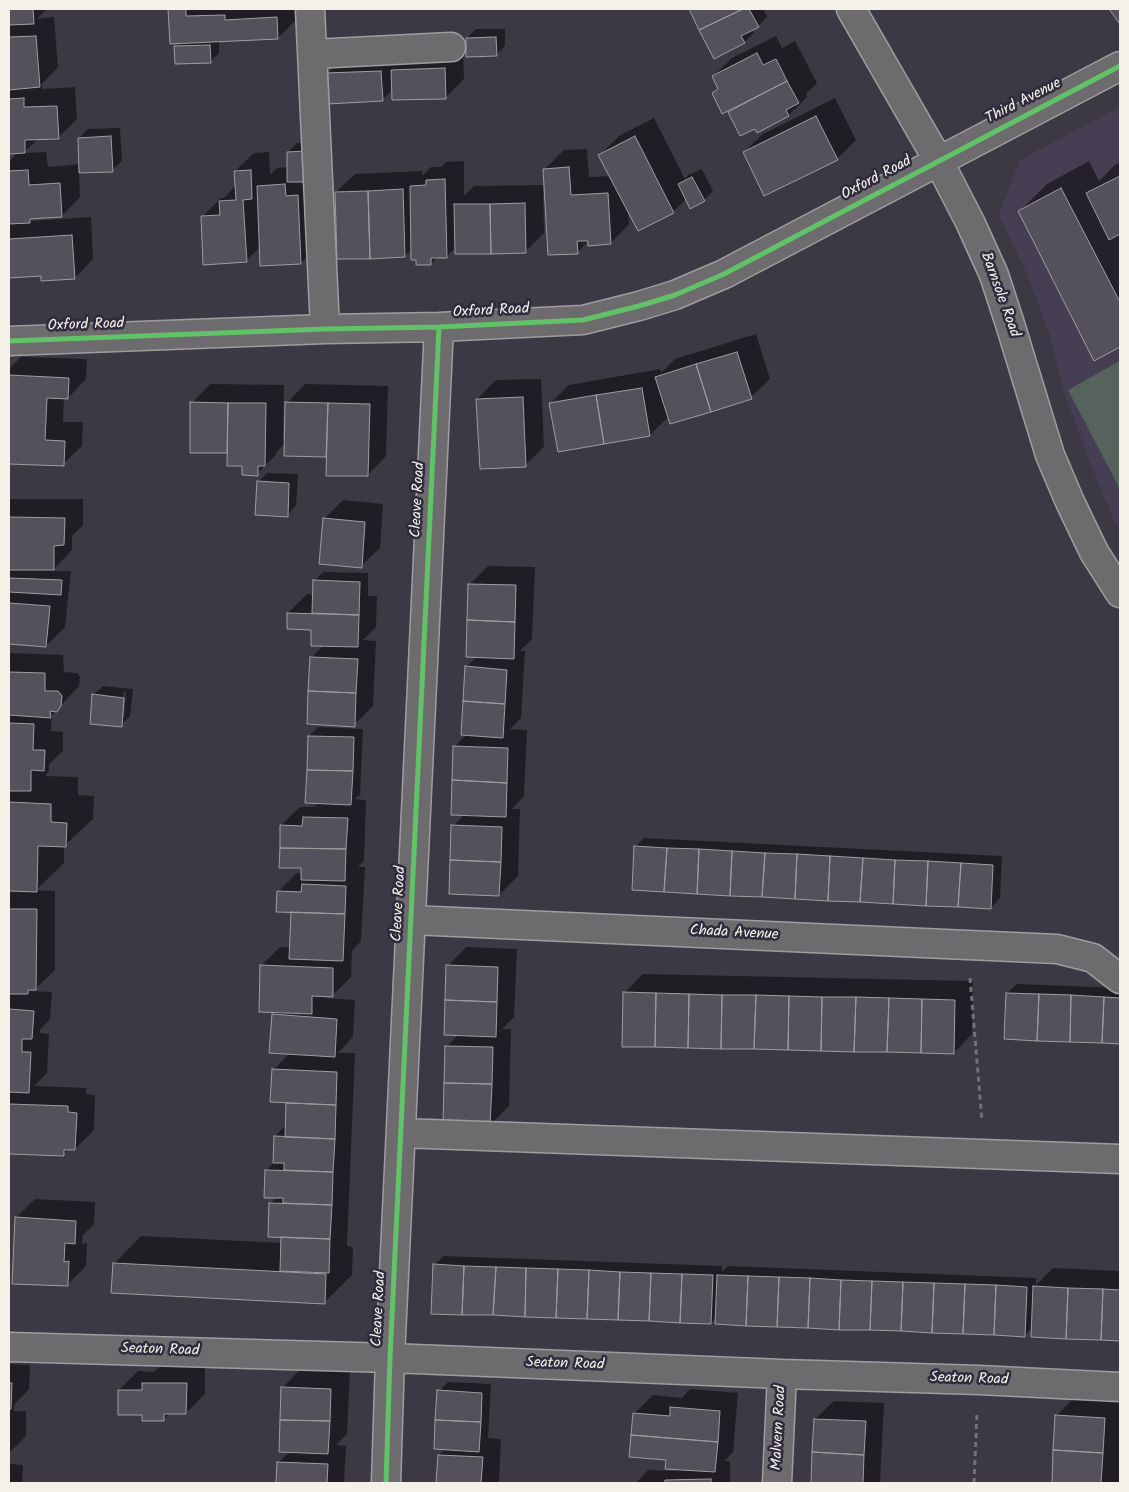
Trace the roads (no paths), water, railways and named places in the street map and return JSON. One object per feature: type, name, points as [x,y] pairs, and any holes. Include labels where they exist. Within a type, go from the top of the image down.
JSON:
[{"type":"street","points":[[310,9],[325,329]]},
{"type":"street","name":"Barnsole Road","points":[[851,9],[938,160],[970,222],[994,275],[1050,456],[1094,552],[1120,593]]},
{"type":"street","points":[[313,54],[451,47]]},
{"type":"street","name":"Third Avenue","points":[[938,160],[1120,66]]},
{"type":"street","name":"Oxford Road","points":[[9,342],[583,320],[675,295],[724,274],[938,160]]},
{"type":"street","name":"Cleave Road","points":[[386,1483],[390,1358],[439,327]]},
{"type":"street","name":"Chada Avenue","points":[[411,920],[1057,949],[1093,958],[1120,979]]},
{"type":"street","points":[[401,1133],[1120,1159]]},
{"type":"street","name":"Seaton Road","points":[[9,1347],[390,1358],[1120,1387]]},
{"type":"street","name":"Malvern Road","points":[[777,1483],[782,1374]]}]
